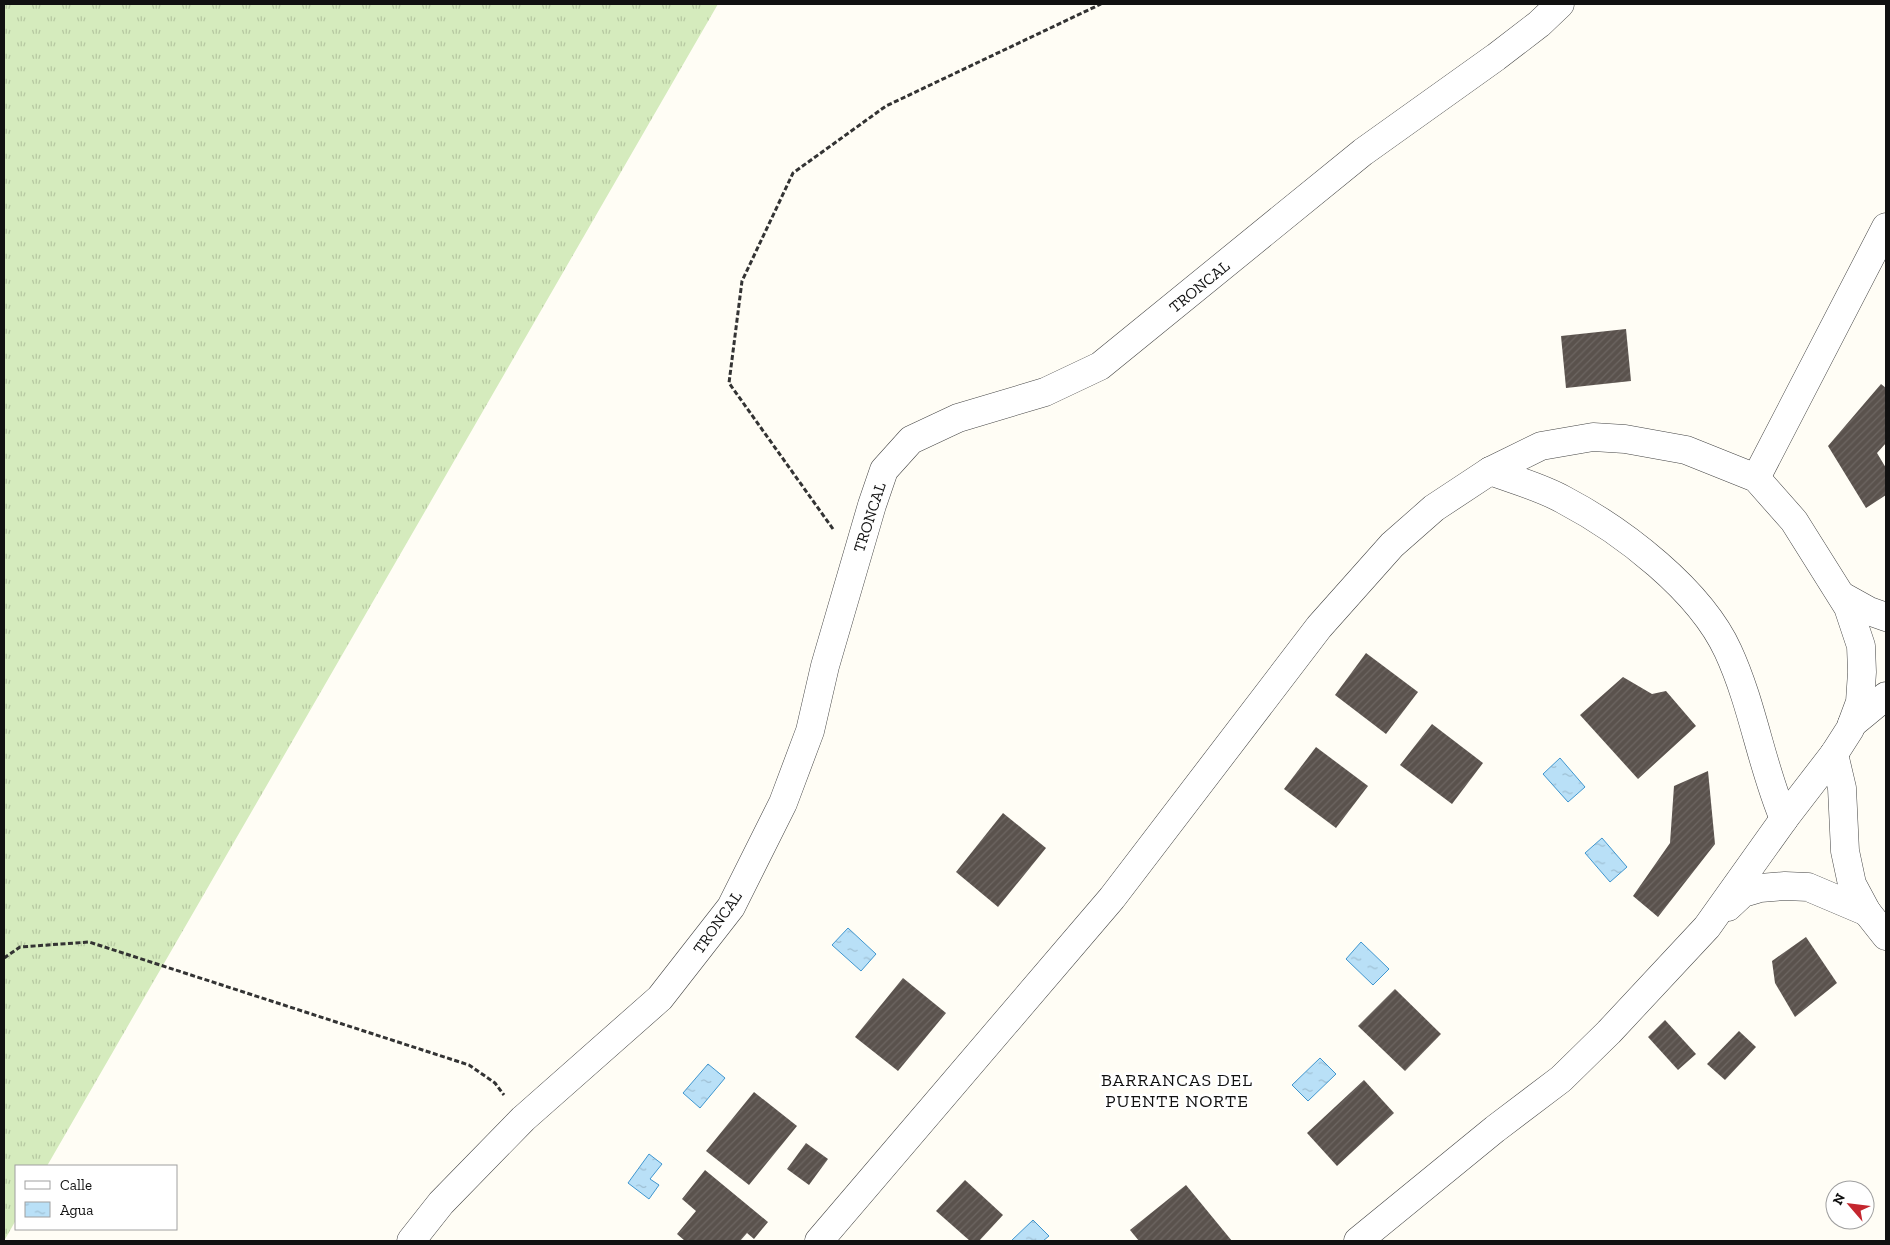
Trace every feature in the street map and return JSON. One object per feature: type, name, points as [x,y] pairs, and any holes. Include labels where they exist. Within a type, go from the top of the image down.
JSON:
[{"type":"street","name":"TRONCAL","points":[[412,1241],[441,1203],[523,1119],[660,998],[731,907],[783,803],[810,731],[825,666],[884,470],[911,440],[958,418],[1045,392],[1100,366],[1363,152],[1496,57],[1560,4]]},
{"type":"street","points":[[1756,478],[1886,227]]},
{"type":"street","points":[[819,1241],[1112,898],[1326,620],[1392,545],[1434,508],[1490,471],[1541,446],[1593,437],[1625,439],[1686,450],[1756,478],[1794,521],[1842,596],[1856,628],[1861,646],[1860,702],[1852,724],[1834,754],[1707,927]]},
{"type":"street","points":[[1490,471],[1563,499],[1612,528],[1643,551],[1703,610],[1728,650],[1744,691],[1772,790],[1784,820]]},
{"type":"street","points":[[1842,596],[1869,611],[1886,617]]},
{"type":"street","points":[[1861,660],[1881,627],[1886,623]]},
{"type":"street","points":[[1861,660],[1886,677]]},
{"type":"street","points":[[1852,724],[1886,696]]},
{"type":"street","points":[[1834,754],[1842,788],[1845,852],[1852,884],[1867,912],[1886,936]]},
{"type":"street","points":[[1358,1241],[1495,1129],[1561,1079],[1610,1032],[1707,927],[1743,893],[1776,886],[1808,887],[1867,912]]},
{"type":"path","points":[[856,560],[729,383],[742,281],[793,173],[886,106],[1101,4]]},
{"type":"path","points":[[4,958],[20,948],[89,942],[469,1066],[495,1084],[523,1119]]},
{"type":"green space","points":[[4,4],[718,4],[48,1165],[15,1165],[15,1222],[4,1241]]},
{"type":"water","points":[[1560,758],[1585,787],[1568,802],[1543,774]]},
{"type":"water","points":[[1602,838],[1627,867],[1610,882],[1585,853]]},
{"type":"water","points":[[848,928],[876,954],[861,971],[832,945]]},
{"type":"water","points":[[1361,942],[1389,969],[1373,985],[1346,959]]},
{"type":"water","points":[[1320,1058],[1336,1074],[1308,1101],[1292,1085]]},
{"type":"water","points":[[708,1064],[725,1078],[700,1108],[683,1093]]},
{"type":"water","points":[[649,1154],[662,1164],[650,1179],[659,1185],[649,1199],[628,1183]]},
{"type":"water","points":[[1033,1220],[1049,1236],[1043,1241],[1011,1241]]},
{"type":"building","points":[[1626,329],[1631,381],[1566,388],[1561,336]]},
{"type":"building","points":[[1881,384],[1886,388],[1886,443],[1877,453],[1886,468],[1886,495],[1866,508],[1828,446]]},
{"type":"building","points":[[1366,653],[1418,692],[1386,734],[1335,695]]},
{"type":"building","points":[[1623,677],[1652,694],[1666,691],[1696,726],[1638,779],[1580,715]]},
{"type":"building","points":[[1432,724],[1483,763],[1452,804],[1400,765]]},
{"type":"building","points":[[1316,747],[1368,786],[1336,828],[1284,789]]},
{"type":"building","points":[[1708,771],[1715,844],[1658,917],[1633,896],[1670,843],[1674,786]]},
{"type":"building","points":[[1003,813],[1046,848],[998,907],[956,872]]},
{"type":"building","points":[[1806,937],[1837,983],[1795,1017],[1775,983],[1772,961]]},
{"type":"building","points":[[903,978],[946,1013],[898,1071],[855,1037]]},
{"type":"building","points":[[1395,989],[1441,1034],[1405,1071],[1358,1026]]},
{"type":"building","points":[[1665,1020],[1696,1054],[1678,1070],[1648,1037]]},
{"type":"building","points":[[1739,1031],[1756,1047],[1725,1080],[1707,1064]]},
{"type":"building","points":[[1364,1080],[1394,1113],[1337,1166],[1307,1133]]},
{"type":"building","points":[[754,1092],[797,1126],[749,1185],[706,1151]]},
{"type":"building","points":[[806,1143],[828,1159],[809,1185],[787,1169]]},
{"type":"building","points":[[705,1170],[768,1222],[754,1239],[747,1233],[740,1241],[685,1241],[677,1234],[696,1211],[682,1199]]},
{"type":"building","points":[[965,1180],[1003,1215],[979,1241],[970,1241],[936,1211]]},
{"type":"building","points":[[1186,1185],[1232,1241],[1139,1241],[1130,1230]]},
{"type":"district","name":"BARRANCAS DEL PUENTE NORTE","points":[[1177,1090]]}]
